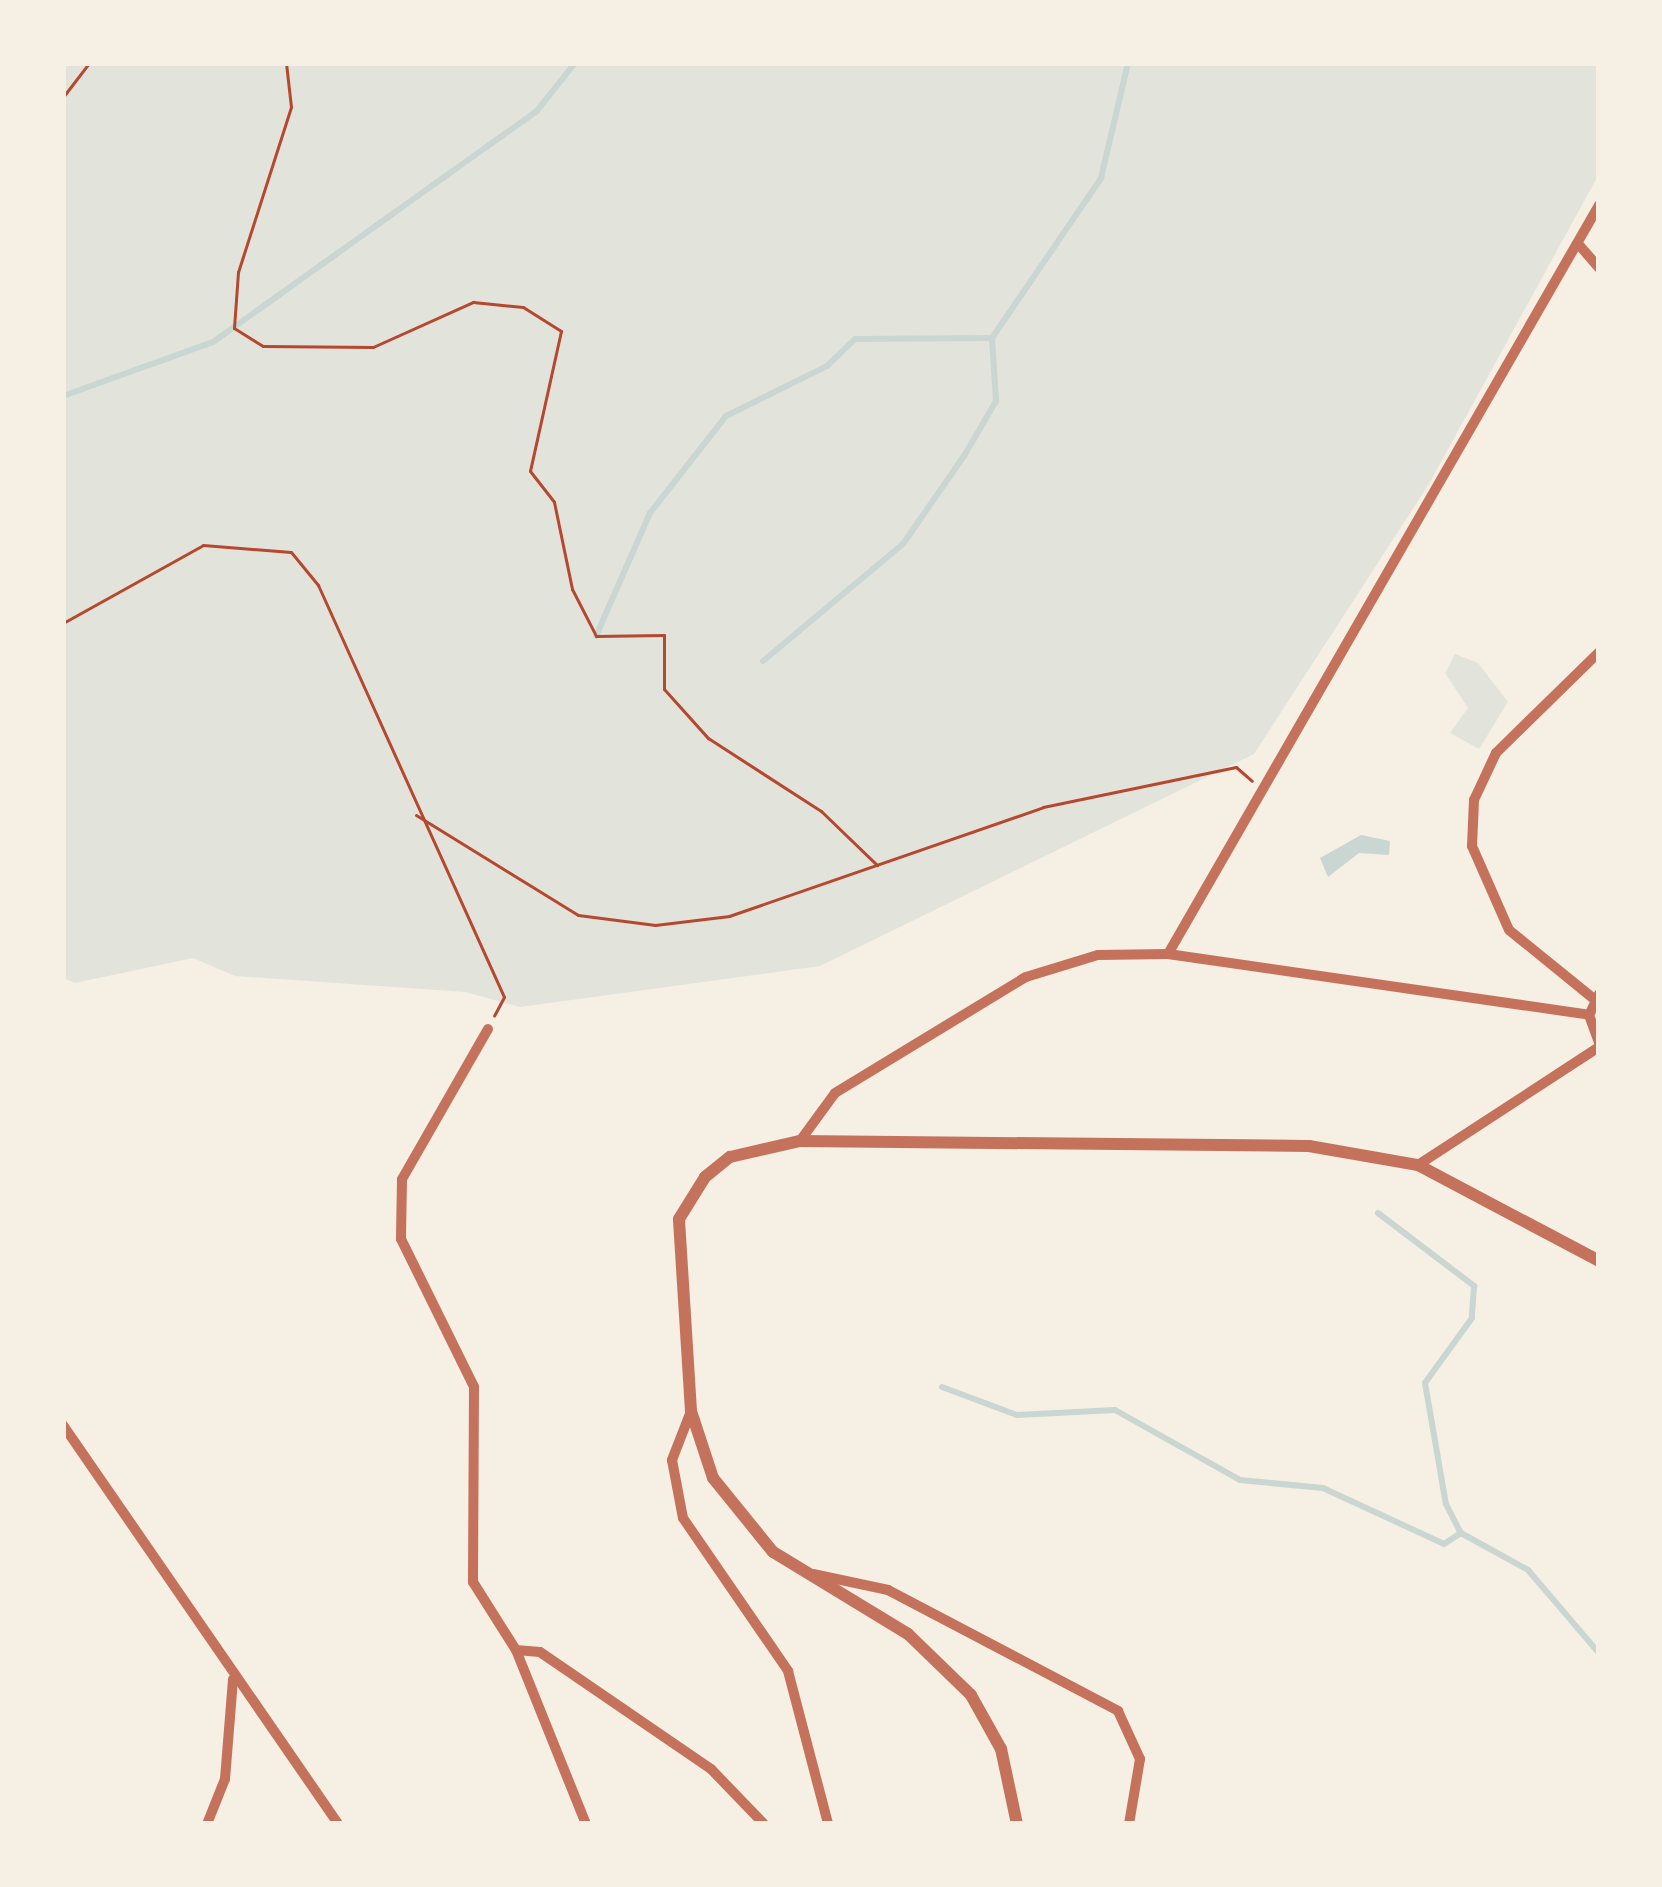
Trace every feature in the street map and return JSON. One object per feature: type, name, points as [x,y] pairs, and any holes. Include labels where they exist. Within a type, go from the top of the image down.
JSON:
[{"type":"street","points":[[1168,954],[1580,246],[1599,205]]},
{"type":"street","points":[[1580,246],[1599,268]]},
{"type":"street","points":[[1418,1165],[1599,1045],[1589,1016],[1596,996],[1509,930],[1472,846],[1474,800],[1496,753],[1599,652]]},
{"type":"street","points":[[800,1141],[835,1093],[1026,977],[1097,955],[1168,954],[1589,1016]]},
{"type":"street","points":[[488,1029],[402,1179],[400,1239],[474,1387],[466,1560],[516,1650],[586,1824]]},
{"type":"street","points":[[1017,1824],[1001,1749],[971,1695],[908,1634],[804,1572],[746,1529],[691,1411],[679,1219],[730,1157],[800,1141],[1248,1141],[1418,1165],[1599,1261]]},
{"type":"street","points":[[691,1411],[672,1460],[682,1518],[788,1671],[828,1824]]},
{"type":"street","points":[[63,1425],[338,1824]]},
{"type":"street","points":[[804,1572],[887,1590],[1118,1711],[1140,1759],[1129,1824]]},
{"type":"street","points":[[516,1650],[540,1652],[711,1769],[764,1824]]},
{"type":"street","points":[[207,1824],[225,1779],[233,1676]]},
{"type":"path","points":[[63,98],[88,63]]},
{"type":"path","points":[[286,63],[290,107],[238,272],[234,328],[263,346],[373,347],[473,302],[523,307],[561,331],[530,471],[554,502],[572,589],[596,636],[664,635],[664,688],[708,738],[821,811],[877,865]]},
{"type":"path","points":[[63,623],[203,545],[291,552],[318,585],[416,814],[504,997],[488,1029]]},
{"type":"path","points":[[416,814],[578,915],[655,925],[729,916],[1043,806],[1236,766],[1263,790]]},
{"type":"shaded area","points":[[63,63],[1599,63],[1599,174],[1429,484],[1254,754],[820,966],[520,1007],[465,992],[235,976],[193,958],[75,983],[63,978]]},
{"type":"shaded area","points":[[1455,654],[1478,663],[1508,702],[1479,749],[1450,733],[1468,708],[1445,673]]},
{"type":"shaded area","points":[[1361,835],[1390,841],[1389,855],[1359,853],[1328,877],[1320,858]]},
{"type":"waterway","points":[[63,396],[213,342],[536,112],[575,63]]},
{"type":"waterway","points":[[763,661],[903,544],[964,456],[996,401],[992,338],[1101,178],[1128,63]]},
{"type":"waterway","points":[[596,636],[650,513],[726,416],[827,366],[855,339],[991,338]]},
{"type":"waterway","points":[[1378,1213],[1474,1286],[1472,1318],[1425,1383],[1446,1504],[1461,1533],[1528,1570],[1599,1653]]},
{"type":"waterway","points":[[942,1387],[1017,1415],[1115,1410],[1240,1480],[1323,1488],[1444,1544],[1461,1533]]}]
